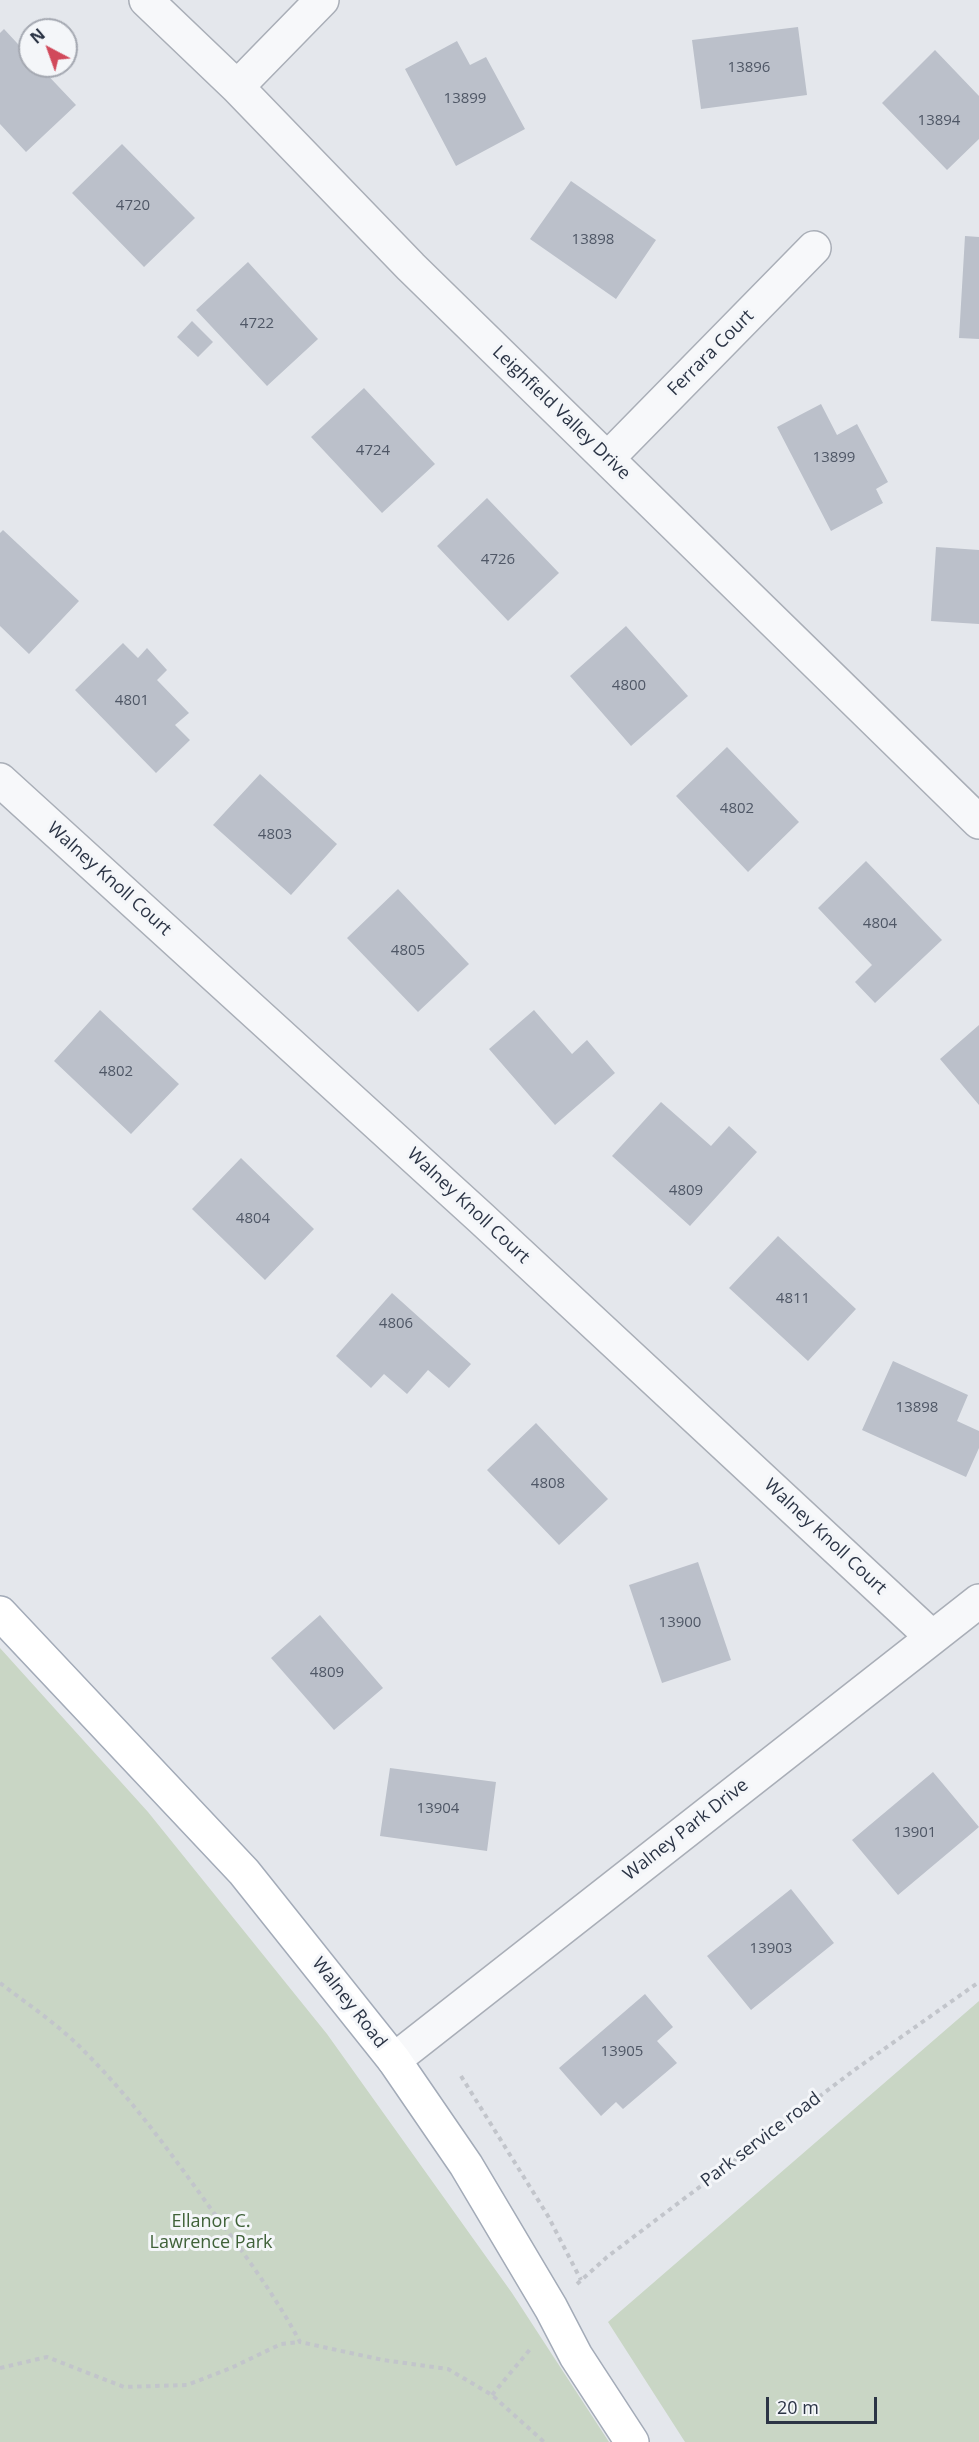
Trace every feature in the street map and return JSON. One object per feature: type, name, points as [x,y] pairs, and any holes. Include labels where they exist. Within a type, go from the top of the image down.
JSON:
[{"type":"main road","name":"Walney Road","points":[[0,1613],[244,1872],[394,2060],[466,2164],[551,2308],[576,2356],[632,2442]]},
{"type":"street","name":"Leighfield Valley Drive","points":[[146,0],[237,87],[411,267],[979,820]]},
{"type":"street","points":[[237,87],[322,0]]},
{"type":"street","name":"Ferrara Court","points":[[608,458],[814,248]]},
{"type":"street","name":"Walney Knoll Court","points":[[0,780],[481,1218],[933,1637]]},
{"type":"street","name":"Walney Park Drive","points":[[394,2060],[979,1601]]},
{"type":"path","name":"Park service road","points":[[551,2308],[607,2257],[853,2071],[979,1982]]},
{"type":"path","points":[[0,1983],[52,2021],[86,2052],[156,2133],[250,2261],[286,2315],[300,2342]]},
{"type":"path","points":[[461,2076],[548,2216],[581,2280]]},
{"type":"path","points":[[492,2395],[536,2343],[551,2308]]},
{"type":"path","points":[[0,2368],[47,2357],[124,2387],[187,2385],[231,2368],[281,2344],[300,2342],[383,2360],[448,2369],[492,2395],[544,2442]]},
{"type":"green space","name":"Ellanor C. Lawrence Park","points":[[0,1648],[148,1812],[327,2034],[512,2293],[609,2442],[0,2442]]},
{"type":"green space","points":[[979,2001],[979,2442],[685,2442],[608,2322]]},
{"type":"building","points":[[798,27],[807,95],[701,109],[692,40]]},
{"type":"building","points":[[4,29],[18,44],[18,78],[50,78],[76,105],[26,152],[0,124],[0,33]]},
{"type":"building","points":[[457,41],[470,65],[486,57],[525,129],[456,166],[405,69]]},
{"type":"building","points":[[935,50],[979,96],[979,139],[947,170],[882,103]]},
{"type":"building","points":[[122,144],[195,218],[144,267],[72,193]]},
{"type":"building","points":[[571,181],[656,240],[616,299],[530,239]]},
{"type":"building","points":[[965,236],[979,237],[979,339],[959,338]]},
{"type":"building","points":[[248,262],[318,339],[267,386],[196,310]]},
{"type":"building","points":[[192,321],[213,342],[198,357],[177,337]]},
{"type":"building","points":[[364,388],[435,464],[382,513],[311,437]]},
{"type":"building","points":[[821,404],[837,435],[857,424],[888,482],[876,489],[883,503],[831,531],[777,427]]},
{"type":"building","points":[[487,498],[559,573],[508,621],[437,546]]},
{"type":"building","points":[[3,530],[79,601],[29,654],[0,626],[0,533]]},
{"type":"building","points":[[936,547],[979,550],[979,624],[931,621]]},
{"type":"building","points":[[626,626],[688,696],[631,746],[570,676]]},
{"type":"building","points":[[123,643],[138,658],[147,648],[167,670],[157,680],[189,713],[175,725],[190,740],[156,773],[75,690]]},
{"type":"building","points":[[727,747],[799,822],[748,872],[676,796]]},
{"type":"building","points":[[260,774],[337,844],[291,895],[213,825]]},
{"type":"building","points":[[866,861],[942,940],[875,1003],[855,982],[872,965],[818,908]]},
{"type":"building","points":[[398,889],[469,964],[418,1012],[347,938]]},
{"type":"building","points":[[100,1010],[179,1084],[131,1134],[54,1061]]},
{"type":"building","points":[[534,1010],[572,1054],[587,1040],[615,1073],[555,1125],[489,1049]]},
{"type":"building","points":[[979,1025],[979,1105],[940,1059]]},
{"type":"building","points":[[661,1102],[711,1146],[729,1126],[757,1152],[690,1226],[612,1156]]},
{"type":"building","points":[[241,1158],[314,1229],[265,1280],[192,1209]]},
{"type":"building","points":[[778,1236],[856,1309],[808,1361],[729,1288]]},
{"type":"building","points":[[392,1293],[471,1364],[449,1388],[428,1370],[407,1394],[384,1374],[371,1388],[336,1356]]},
{"type":"building","points":[[893,1361],[968,1395],[957,1421],[979,1431],[979,1448],[966,1477],[862,1430]]},
{"type":"building","points":[[536,1423],[608,1499],[559,1545],[487,1470]]},
{"type":"building","points":[[698,1562],[731,1660],[662,1683],[629,1585]]},
{"type":"building","points":[[320,1615],[383,1688],[334,1730],[271,1658]]},
{"type":"building","points":[[390,1768],[496,1782],[487,1851],[380,1836]]},
{"type":"building","points":[[933,1772],[979,1827],[898,1895],[852,1840]]},
{"type":"building","points":[[791,1889],[834,1943],[751,2010],[707,1956]]},
{"type":"building","points":[[645,1994],[673,2027],[657,2041],[677,2063],[623,2109],[616,2102],[601,2116],[559,2068]]}]
